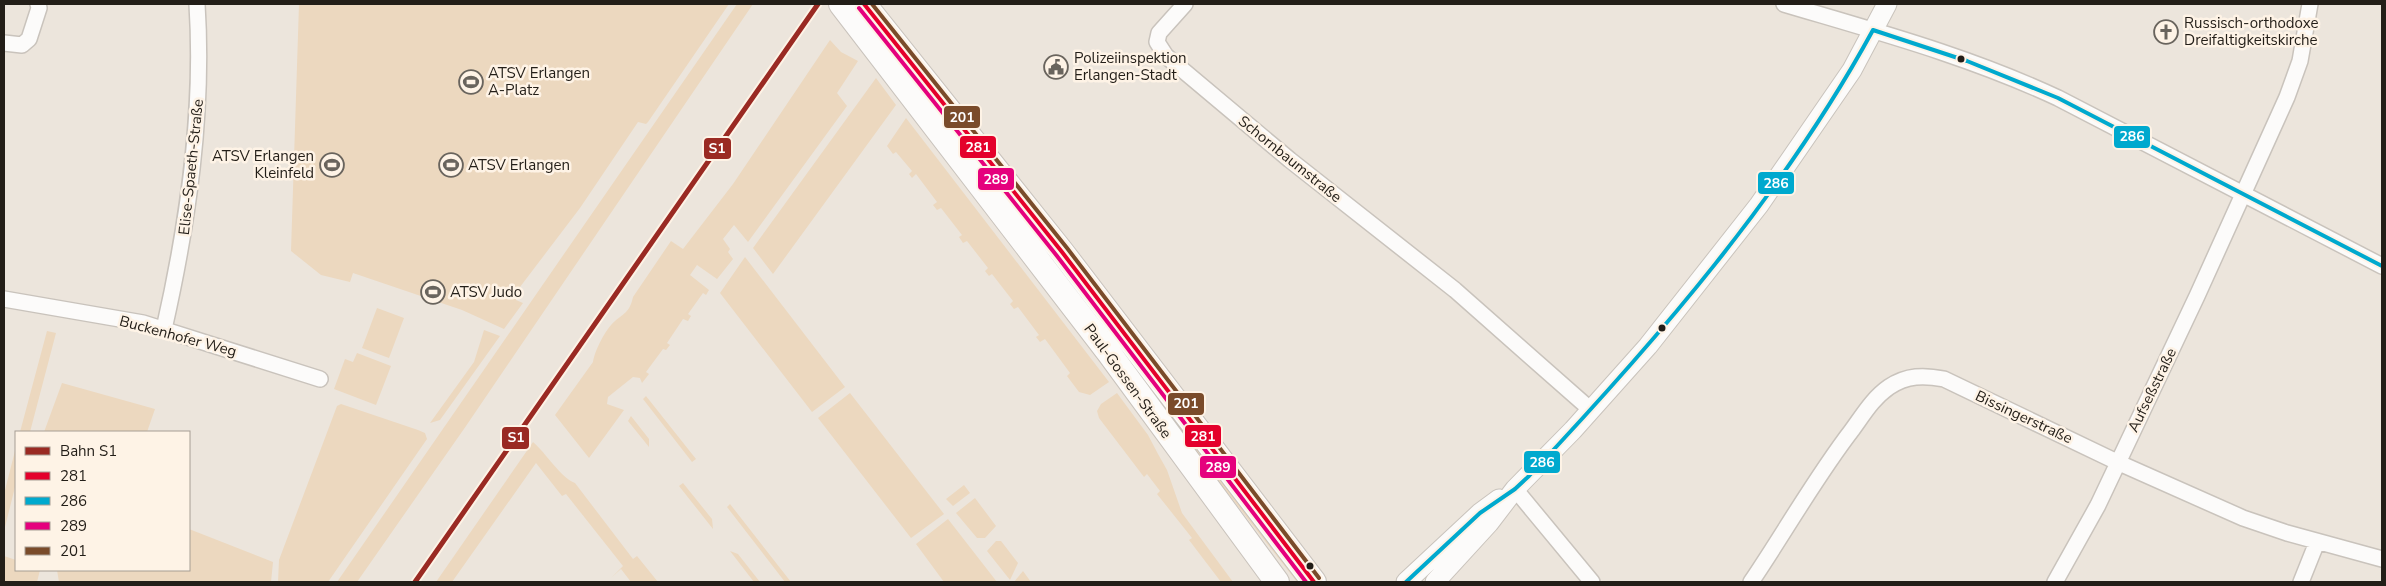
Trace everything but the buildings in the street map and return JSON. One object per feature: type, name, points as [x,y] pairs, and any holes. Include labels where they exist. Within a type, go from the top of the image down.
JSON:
[{"type":"main road","name":"Paul-Gossen-Straße","points":[[851,8],[1051,238],[1314,582]]},
{"type":"main road","name":"Paul-Gossen-Straße","points":[[851,8],[1032,253],[1109,353],[1277,582]]},
{"type":"main road","points":[[1032,253],[1051,238]]},
{"type":"street","points":[[4,43],[22,45],[30,39],[39,8],[38,4]]},
{"type":"street","name":"Elise-Spaeth-Straße","points":[[164,329],[181,249],[198,104],[200,53],[198,4]]},
{"type":"street","name":"Schornbaumstraße","points":[[1184,4],[1159,33],[1160,47],[1166,56],[1283,154],[1455,290],[1591,410]]},
{"type":"street","points":[[1784,4],[1963,58],[2006,74],[2058,98],[2382,266]]},
{"type":"street","points":[[1435,582],[1489,523],[1515,490],[1591,410],[1648,346],[1759,205],[1852,70],[1887,4]]},
{"type":"street","name":"Aufseßstraße","points":[[2055,582],[2098,505],[2197,296],[2290,88],[2300,61],[2310,4]]},
{"type":"street","name":"Buckenhofer Weg","points":[[4,299],[164,329],[320,379]]},
{"type":"street","name":"Bissingerstraße","points":[[1751,582],[1821,474],[1873,401],[1889,387],[1906,378],[1926,375],[1944,379],[2117,462],[2243,518],[2317,542],[2382,559]]},
{"type":"street","points":[[1406,582],[1486,508],[1515,490]]},
{"type":"street","points":[[1515,490],[1592,582]]},
{"type":"street","points":[[2301,582],[2317,542]]},
{"type":"shaded area","name":"ATSV Erlangen","points":[[299,4],[729,4],[648,122],[646,124],[638,122],[580,208],[520,287],[516,300],[523,303],[504,329],[462,310],[353,273],[350,282],[321,275],[291,251]]},
{"type":"shaded area","points":[[737,4],[753,4],[466,426],[357,582],[337,582]]},
{"type":"shaded area","points":[[830,40],[841,52],[858,61],[837,93],[847,106],[748,242],[734,225],[723,239],[730,249],[728,252],[733,259],[717,279],[697,265],[690,275],[709,290],[706,295],[703,293],[688,314],[691,316],[688,321],[683,319],[667,343],[670,345],[666,350],[663,349],[646,372],[649,374],[642,383],[640,378],[633,377],[608,397],[607,404],[624,410],[589,458],[555,415],[593,362],[604,335],[615,321],[629,309],[633,297],[671,241],[683,249],[733,184]]},
{"type":"shaded area","points":[[876,78],[896,105],[773,274],[753,248]]},
{"type":"shaded area","points":[[906,118],[1109,382],[1090,395],[1079,392],[1067,376],[1070,373],[1045,339],[1040,342],[1036,337],[1039,335],[1018,307],[1014,309],[1010,304],[1013,301],[992,274],[989,276],[985,271],[988,268],[967,241],[963,243],[959,237],[962,235],[941,208],[937,210],[933,205],[937,202],[916,174],[912,178],[909,174],[912,171],[896,152],[893,154],[887,146]]},
{"type":"shaded area","points":[[745,257],[845,387],[812,412],[720,293]]},
{"type":"shaded area","points":[[1061,263],[1304,582],[1297,582],[1053,269]]},
{"type":"shaded area","points":[[377,308],[404,318],[389,358],[362,348]]},
{"type":"shaded area","points":[[484,330],[500,336],[440,420],[430,423],[474,362]]},
{"type":"shaded area","points":[[47,331],[56,333],[30,431],[20,431]]},
{"type":"shaded area","points":[[357,353],[391,366],[376,405],[334,389],[345,359],[353,362]]},
{"type":"shaded area","points":[[62,383],[155,409],[147,431],[44,431]]},
{"type":"shaded area","points":[[850,393],[944,514],[911,538],[818,418]]},
{"type":"shaded area","points":[[1117,393],[1148,435],[1167,470],[1182,513],[1233,582],[1221,582],[1189,540],[1192,538],[1157,494],[1160,491],[1147,474],[1144,477],[1099,418],[1097,411],[1101,404]]},
{"type":"shaded area","points":[[646,396],[696,459],[692,462],[643,399]]},
{"type":"shaded area","points":[[341,404],[418,430],[425,433],[427,439],[328,582],[278,582],[279,560],[337,406]]},
{"type":"shaded area","points":[[631,416],[649,439],[649,447],[628,421]]},
{"type":"shaded area","points":[[533,442],[564,476],[575,483],[633,559],[637,556],[658,582],[631,582],[621,569],[611,578],[623,566],[566,494],[562,496],[536,463],[452,582],[436,582]]},
{"type":"shaded area","points":[[15,451],[15,487],[4,531],[4,494]]},
{"type":"shaded area","points":[[683,483],[712,519],[713,529],[679,486]]},
{"type":"shaded area","points":[[964,485],[970,493],[953,506],[946,499]]},
{"type":"shaded area","points":[[975,498],[996,526],[985,538],[977,538],[956,513]]},
{"type":"shaded area","points":[[730,504],[791,582],[785,582],[727,507]]},
{"type":"shaded area","points":[[948,519],[997,582],[944,582],[916,544]]},
{"type":"shaded area","points":[[190,529],[273,562],[271,582],[59,582],[57,571],[190,571]]},
{"type":"shaded area","points":[[996,541],[1001,541],[1018,563],[1010,580],[987,551]]},
{"type":"shaded area","points":[[730,551],[738,554],[760,582],[754,582]]},
{"type":"shaded area","points":[[4,556],[15,560],[15,571],[40,571],[37,582],[4,582]]},
{"type":"shaded area","points":[[1023,571],[1031,582],[1014,582]]},
{"type":"rail line","name":"S1","points":[[415,582],[818,4]]},
{"type":"transit line","name":"281","points":[[864,4],[1062,252],[1314,582]]},
{"type":"transit line","name":"201","points":[[872,4],[1067,248],[1319,578]]},
{"type":"transit line","name":"289","points":[[859,8],[1057,256],[1306,582]]},
{"type":"transit line","name":"286","points":[[1873,30],[1967,61],[2058,98],[2382,266]]},
{"type":"transit line","name":"286","points":[[1406,582],[1480,513],[1515,489],[1529,476],[1577,425],[1670,319],[1758,208],[1799,150],[1838,91],[1873,30]]},
{"type":"place","name":"Russisch-orthodoxe Dreifaltigkeitskirche","points":[[2166,32]]},
{"type":"place","name":"Polizeiinspektion Erlangen-Stadt","points":[[1056,67]]},
{"type":"place","name":"ATSV Erlangen A-Platz","points":[[471,82]]},
{"type":"place","name":"ATSV Erlangen Kleinfeld","points":[[332,165]]},
{"type":"place","name":"ATSV Erlangen","points":[[451,165]]},
{"type":"place","name":"ATSV Judo","points":[[433,292]]}]
